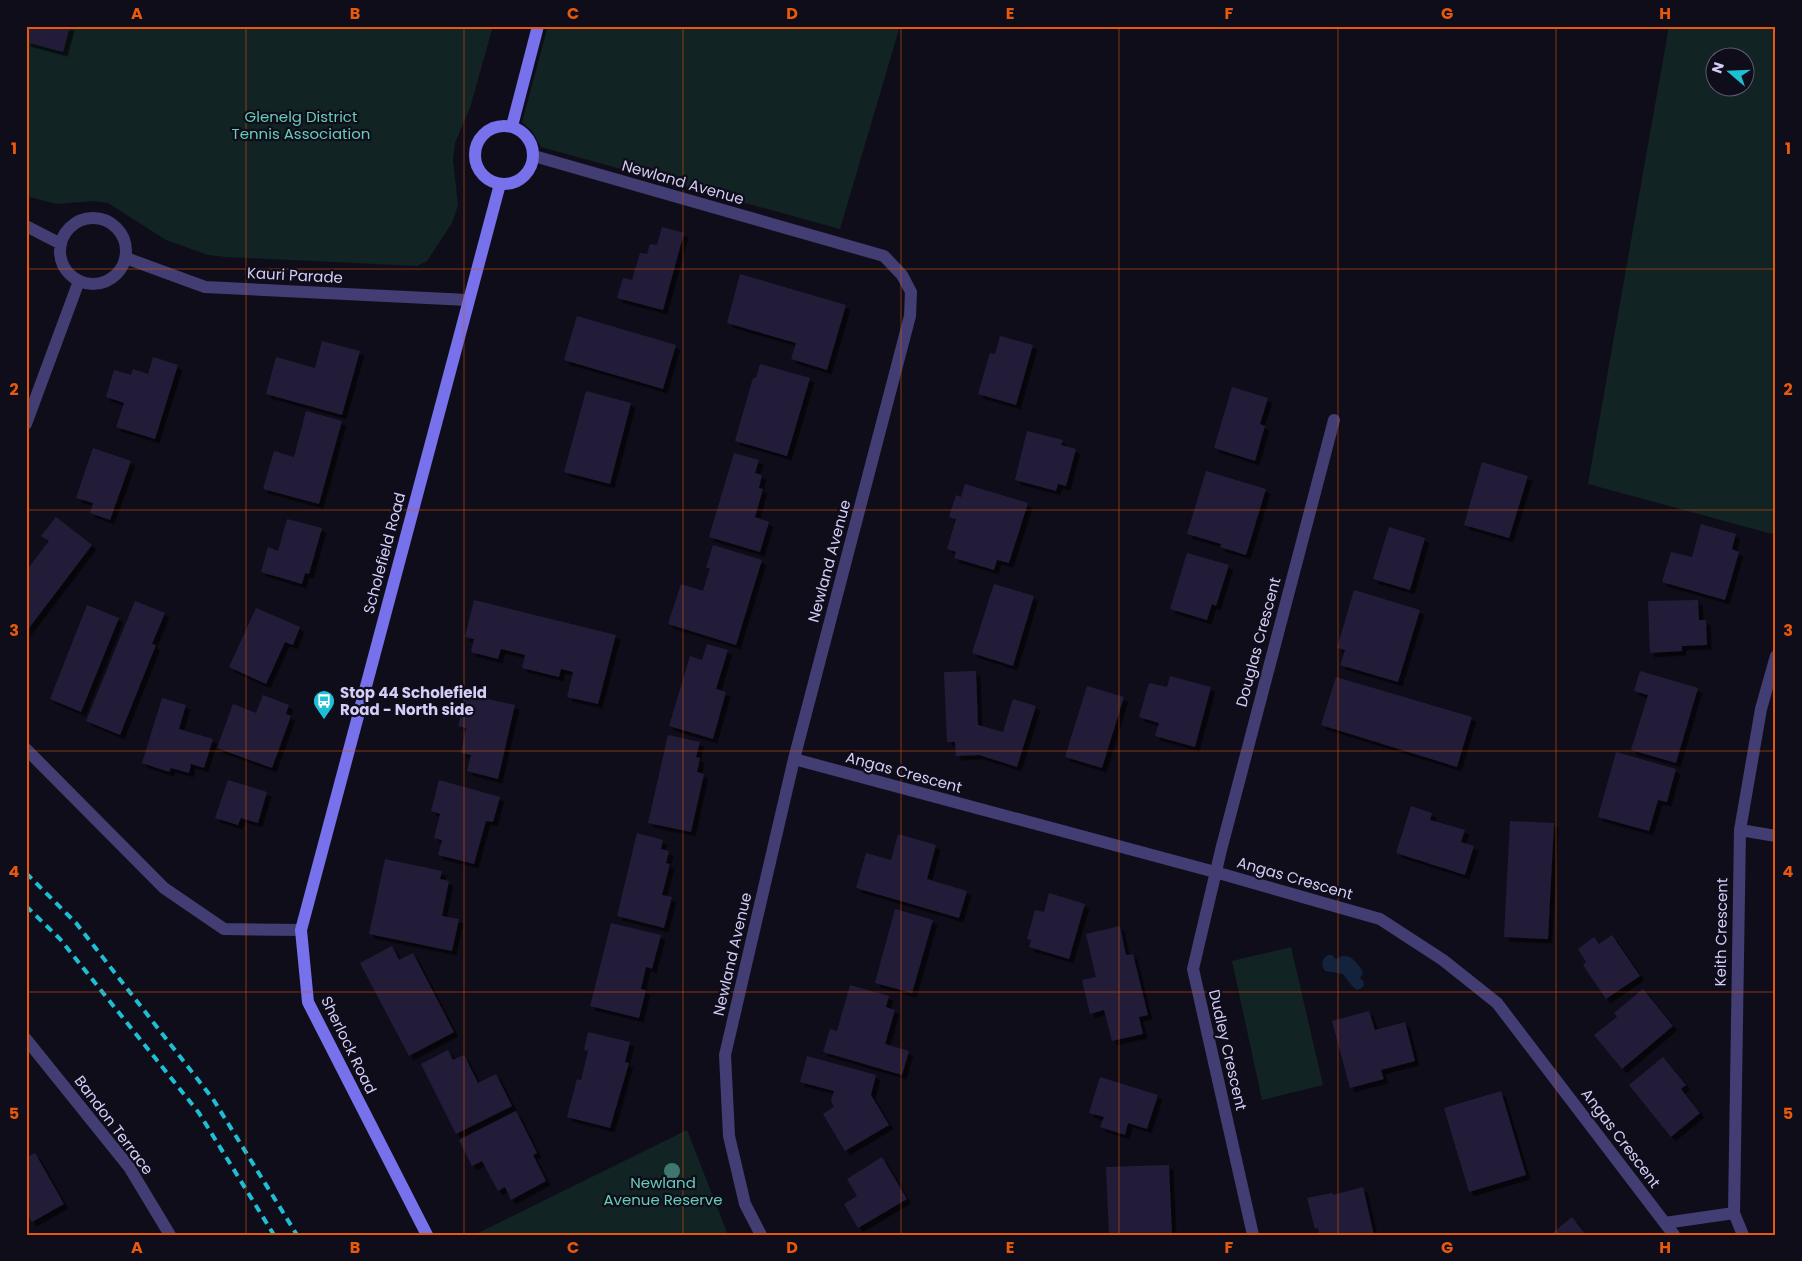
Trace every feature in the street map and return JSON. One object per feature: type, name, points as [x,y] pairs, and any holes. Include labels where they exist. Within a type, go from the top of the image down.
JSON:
[{"type":"street","points":[[512,126],[538,26]]},
{"type":"street","points":[[498,126],[512,126],[521,130],[533,147],[534,156],[531,166],[526,175],[517,181],[508,184],[490,181],[482,175],[477,166],[476,146],[488,130],[498,126]]},
{"type":"street","name":"Newland Avenue","points":[[534,156],[884,256],[902,275],[911,292],[910,316],[794,759],[725,1055],[729,1136],[745,1204],[761,1235]]},
{"type":"street","name":"Scholefield Road","points":[[301,930],[500,184]]},
{"type":"street","points":[[99,218],[110,222],[125,239],[126,258],[122,269],[114,277],[104,283],[93,285],[79,281],[70,275],[63,265],[60,254],[61,244],[65,233],[73,225],[83,219],[99,218]]},
{"type":"street","points":[[26,226],[61,244]]},
{"type":"street","name":"Kauri Parade","points":[[126,258],[205,287],[468,300]]},
{"type":"street","points":[[26,424],[79,281]]},
{"type":"street","name":"Douglas Crescent","points":[[1215,872],[1334,420]]},
{"type":"street","name":"Keith Crescent","points":[[1734,1213],[1740,830],[1761,710],[1776,656]]},
{"type":"street","points":[[26,749],[164,888],[224,929],[301,930]]},
{"type":"street","name":"Angas Crescent","points":[[794,759],[1215,872],[1380,919],[1443,960],[1497,1004],[1674,1235]]},
{"type":"street","points":[[1740,830],[1776,836]]},
{"type":"street","name":"Dudley Crescent","points":[[1215,872],[1193,969],[1254,1235]]},
{"type":"street","name":"Sherlock Road","points":[[301,930],[308,1002],[427,1235]]},
{"type":"street","name":"Bandon Terrace","points":[[26,1039],[129,1167],[170,1235]]},
{"type":"street","points":[[1665,1223],[1734,1213],[1743,1235]]},
{"type":"green space","name":"Glenelg District Tennis Association","points":[[26,26],[493,26],[470,108],[455,143],[453,160],[458,205],[452,223],[427,261],[417,266],[226,257],[208,255],[166,240],[108,203],[94,201],[56,204],[26,196]]},
{"type":"green space","points":[[548,26],[900,26],[840,229],[541,147],[532,131],[522,122]]},
{"type":"green space","points":[[1669,26],[1776,26],[1776,535],[1588,484]]},
{"type":"green space","points":[[1291,947],[1323,1085],[1262,1100],[1232,961]]},
{"type":"green space","name":"Newland Avenue Reserve","points":[[687,1130],[728,1235],[479,1235],[478,1233]]},
{"type":"water","points":[[1328,955],[1332,955],[1336,959],[1347,956],[1356,962],[1363,973],[1360,978],[1364,985],[1362,988],[1357,990],[1343,974],[1325,971],[1322,962]]},
{"type":"building","points":[[26,26],[70,26],[63,52],[26,42]]},
{"type":"building","points":[[662,227],[684,233],[663,310],[617,298],[623,278],[632,280],[640,253],[647,254],[650,244],[657,245]]},
{"type":"building","points":[[740,274],[846,305],[827,370],[791,359],[796,343],[727,323]]},
{"type":"building","points":[[577,316],[676,345],[663,389],[564,360]]},
{"type":"building","points":[[1000,336],[1033,345],[1016,405],[978,394],[990,353],[995,354]]},
{"type":"building","points":[[322,341],[360,351],[342,415],[266,394],[276,357],[315,368]]},
{"type":"building","points":[[153,357],[178,365],[155,439],[116,427],[124,403],[106,397],[114,370],[131,375],[133,369],[148,374]]},
{"type":"building","points":[[760,364],[810,378],[787,456],[735,441],[753,378],[756,378]]},
{"type":"building","points":[[1232,387],[1268,398],[1260,424],[1265,426],[1255,461],[1214,448]]},
{"type":"building","points":[[586,391],[631,403],[610,484],[564,472]]},
{"type":"building","points":[[306,411],[342,421],[319,504],[263,489],[274,451],[294,457]]},
{"type":"building","points":[[1027,431],[1063,440],[1061,445],[1076,449],[1066,486],[1058,484],[1056,491],[1015,480]]},
{"type":"building","points":[[93,448],[131,461],[110,520],[90,513],[93,503],[76,498]]},
{"type":"building","points":[[734,453],[759,460],[755,473],[762,475],[759,488],[763,489],[755,517],[769,522],[760,552],[709,537]]},
{"type":"building","points":[[1482,462],[1528,476],[1509,538],[1464,525]]},
{"type":"building","points":[[1206,471],[1266,489],[1246,555],[1220,547],[1221,544],[1187,534]]},
{"type":"building","points":[[965,484],[1028,503],[1009,563],[997,560],[994,570],[954,558],[956,552],[947,549],[956,519],[949,517],[956,495],[961,497]]},
{"type":"building","points":[[56,517],[92,545],[26,632],[26,571],[49,541],[41,536]]},
{"type":"building","points":[[287,519],[322,528],[309,574],[305,573],[302,584],[261,572],[268,547],[278,551]]},
{"type":"building","points":[[1701,524],[1736,534],[1732,549],[1739,552],[1725,600],[1662,582],[1671,552],[1692,557]]},
{"type":"building","points":[[1389,527],[1425,538],[1410,590],[1373,579]]},
{"type":"building","points":[[713,545],[762,560],[736,645],[668,624],[681,584],[703,591],[710,568],[706,568]]},
{"type":"building","points":[[1187,553],[1229,565],[1216,606],[1212,604],[1207,620],[1170,609]]},
{"type":"building","points":[[994,584],[1034,596],[1013,666],[972,653]]},
{"type":"building","points":[[1354,590],[1420,610],[1398,682],[1340,665],[1345,650],[1337,648]]},
{"type":"building","points":[[474,600],[616,635],[598,704],[567,697],[573,672],[561,669],[559,677],[522,668],[525,655],[501,649],[498,659],[471,652],[474,639],[465,637]]},
{"type":"building","points":[[1698,600],[1699,620],[1706,620],[1707,645],[1682,646],[1682,651],[1650,653],[1648,601]]},
{"type":"building","points":[[135,601],[165,613],[152,644],[156,645],[120,735],[86,721]]},
{"type":"building","points":[[87,605],[119,618],[81,712],[50,699]]},
{"type":"building","points":[[256,608],[300,627],[293,645],[285,642],[266,684],[229,667]]},
{"type":"building","points":[[707,644],[728,650],[716,689],[726,692],[713,739],[669,726],[690,656],[702,660]]},
{"type":"building","points":[[976,671],[978,725],[1003,732],[1013,699],[1036,706],[1017,767],[979,755],[956,756],[955,742],[947,742],[944,672]]},
{"type":"building","points":[[1640,671],[1698,688],[1676,763],[1631,750],[1648,695],[1634,691]]},
{"type":"building","points":[[1170,676],[1211,687],[1195,747],[1155,736],[1159,723],[1139,717],[1149,683],[1167,687]]},
{"type":"building","points":[[1336,677],[1472,717],[1457,767],[1321,725]]},
{"type":"building","points":[[1087,686],[1124,697],[1102,768],[1065,757]]},
{"type":"building","points":[[466,694],[515,705],[498,779],[467,771],[471,755],[461,753],[466,728],[458,726]]},
{"type":"building","points":[[263,695],[289,705],[286,714],[291,716],[272,768],[217,748],[233,704],[256,713]]},
{"type":"building","points":[[162,698],[186,705],[179,729],[213,739],[204,768],[191,764],[189,773],[171,768],[169,772],[142,763]]},
{"type":"building","points":[[668,735],[700,742],[696,757],[700,758],[697,772],[704,774],[691,832],[648,823]]},
{"type":"building","points":[[1616,752],[1676,769],[1667,802],[1658,800],[1649,831],[1598,817]]},
{"type":"building","points":[[228,780],[267,792],[258,823],[241,818],[238,825],[215,818]]},
{"type":"building","points":[[439,780],[500,797],[493,822],[486,821],[474,864],[438,855],[442,840],[434,838],[440,814],[431,811]]},
{"type":"building","points":[[1411,806],[1432,813],[1430,820],[1465,830],[1461,842],[1474,846],[1465,875],[1396,853]]},
{"type":"building","points":[[1510,821],[1554,823],[1548,939],[1504,937]]},
{"type":"building","points":[[637,833],[663,840],[661,849],[669,851],[666,863],[670,864],[662,895],[672,897],[664,928],[617,916]]},
{"type":"building","points":[[898,834],[936,845],[927,879],[967,891],[959,918],[856,888],[866,853],[891,860]]},
{"type":"building","points":[[385,859],[442,871],[440,879],[449,881],[442,916],[459,919],[452,951],[369,934]]},
{"type":"building","points":[[1049,893],[1085,904],[1069,959],[1029,947],[1031,940],[1027,939],[1035,910],[1044,912]]},
{"type":"building","points":[[895,909],[933,920],[912,993],[875,983]]},
{"type":"building","points":[[611,923],[661,935],[652,969],[646,967],[641,989],[646,990],[639,1018],[590,1006]]},
{"type":"building","points":[[1120,926],[1126,955],[1133,954],[1148,1015],[1139,1017],[1143,1034],[1112,1041],[1104,1010],[1090,1014],[1082,980],[1096,977],[1086,934]]},
{"type":"building","points":[[1612,935],[1640,976],[1606,999],[1583,965],[1586,962],[1578,949],[1594,937],[1599,944]]},
{"type":"building","points":[[392,946],[399,960],[413,953],[454,1032],[409,1056],[360,963]]},
{"type":"building","points":[[850,985],[889,996],[886,1007],[895,1010],[885,1044],[909,1051],[902,1075],[823,1052],[830,1029],[837,1031]]},
{"type":"building","points":[[1643,989],[1673,1026],[1622,1069],[1594,1035],[1617,1017],[1614,1013]]},
{"type":"building","points":[[1369,1011],[1375,1030],[1405,1022],[1415,1061],[1381,1070],[1384,1079],[1350,1088],[1332,1021]]},
{"type":"building","points":[[588,1032],[630,1042],[625,1062],[629,1063],[610,1128],[567,1117],[577,1079],[581,1080],[588,1051],[584,1050]]},
{"type":"building","points":[[448,1050],[453,1060],[464,1055],[478,1083],[496,1074],[512,1106],[456,1134],[421,1064]]},
{"type":"building","points":[[807,1056],[876,1075],[871,1095],[889,1125],[845,1151],[823,1114],[834,1107],[831,1101],[834,1091],[800,1082]]},
{"type":"building","points":[[1663,1057],[1686,1085],[1681,1089],[1700,1113],[1671,1137],[1629,1085]]},
{"type":"building","points":[[1100,1077],[1158,1095],[1147,1129],[1128,1123],[1125,1135],[1100,1127],[1104,1117],[1089,1113]]},
{"type":"building","points":[[1501,1091],[1526,1175],[1469,1192],[1444,1108]]},
{"type":"building","points":[[516,1111],[537,1153],[533,1155],[546,1181],[511,1200],[505,1187],[498,1191],[482,1161],[472,1166],[459,1140]]},
{"type":"building","points":[[35,1153],[64,1204],[32,1222],[26,1211],[26,1158]]},
{"type":"building","points":[[882,1157],[907,1199],[858,1228],[844,1204],[857,1196],[847,1179]]},
{"type":"building","points":[[1169,1165],[1172,1235],[1109,1235],[1106,1167]]},
{"type":"building","points":[[1363,1187],[1374,1235],[1319,1235],[1318,1228],[1315,1229],[1307,1198],[1332,1193],[1333,1195]]},
{"type":"building","points":[[1572,1217],[1586,1235],[1550,1235]]},
{"type":"railway","points":[[26,873],[76,923],[213,1099],[297,1235]]},
{"type":"railway","points":[[26,906],[60,939],[199,1113],[274,1235]]},
{"type":"place","name":"Stop 44 Scholefield Road - North side","points":[[324,720]]}]
